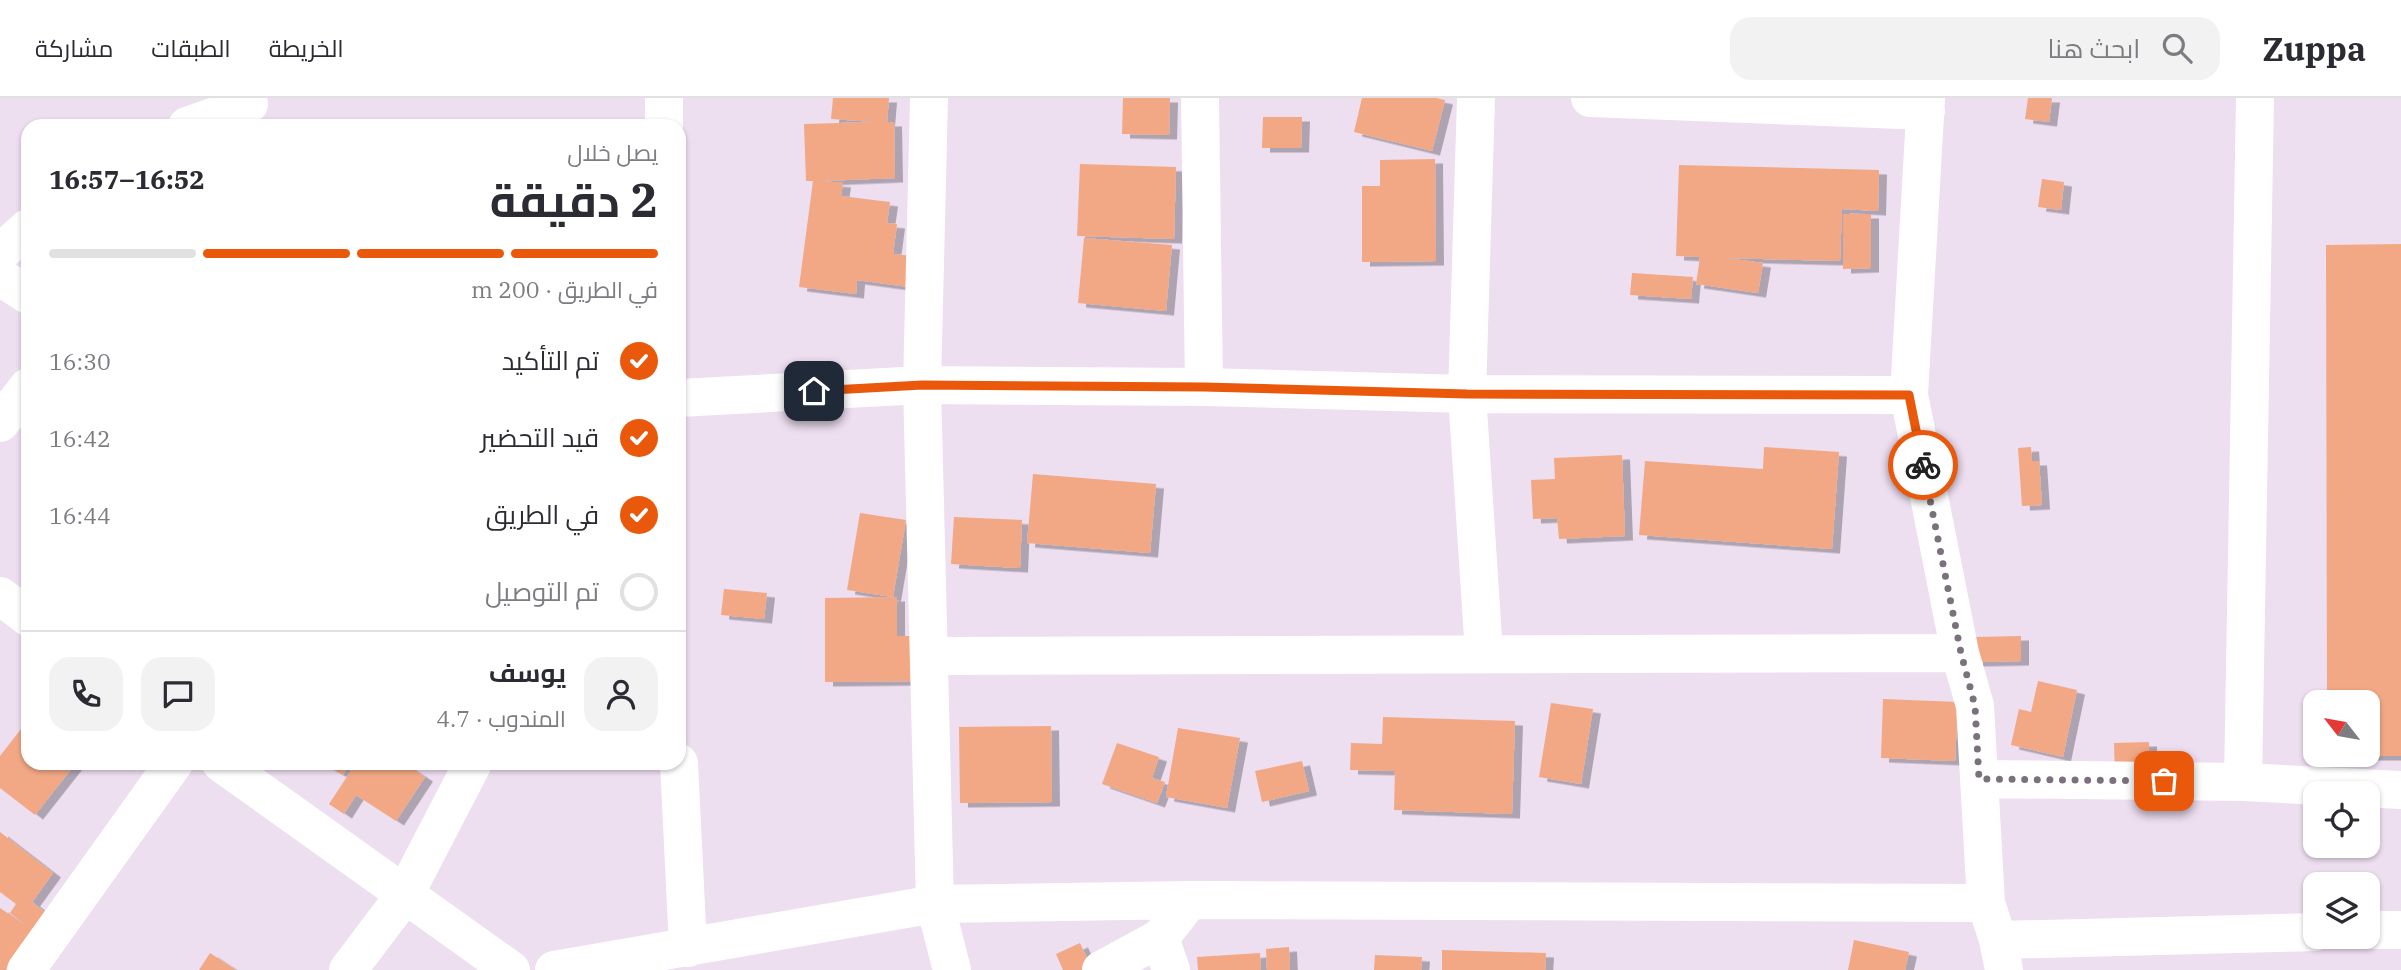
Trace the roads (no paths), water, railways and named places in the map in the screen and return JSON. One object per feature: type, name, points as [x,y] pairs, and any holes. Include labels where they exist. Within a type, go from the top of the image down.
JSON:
[{"type":"street","points":[[664,98],[664,119]]},
{"type":"street","points":[[929,98],[922,385],[935,904],[952,970]]},
{"type":"street","points":[[1200,98],[1204,387]]},
{"type":"street","points":[[1476,98],[1467,394],[1484,653]]},
{"type":"street","points":[[1590,98],[1926,104],[1909,395],[1961,653],[1975,706],[1986,903],[2001,955],[2303,933]]},
{"type":"street","points":[[2243,782],[2255,98]]},
{"type":"street","points":[[211,119],[245,109]]},
{"type":"street","points":[[0,253],[21,234]]},
{"type":"street","points":[[0,277],[21,290]]},
{"type":"street","points":[[686,398],[922,385],[1204,387],[1467,394],[1909,395]]},
{"type":"street","points":[[0,423],[21,396]]},
{"type":"street","points":[[0,596],[21,612]]},
{"type":"street","points":[[929,656],[1961,653]]},
{"type":"street","points":[[26,970],[169,770]]},
{"type":"street","points":[[231,770],[511,970]]},
{"type":"street","points":[[348,970],[404,896],[469,770]]},
{"type":"street","points":[[679,770],[688,948]]},
{"type":"street","points":[[1979,779],[2243,782],[2401,790]]},
{"type":"street","points":[[554,970],[935,904],[1190,900],[1986,903]]},
{"type":"street","points":[[1101,970],[1166,954],[1190,900]]}]
